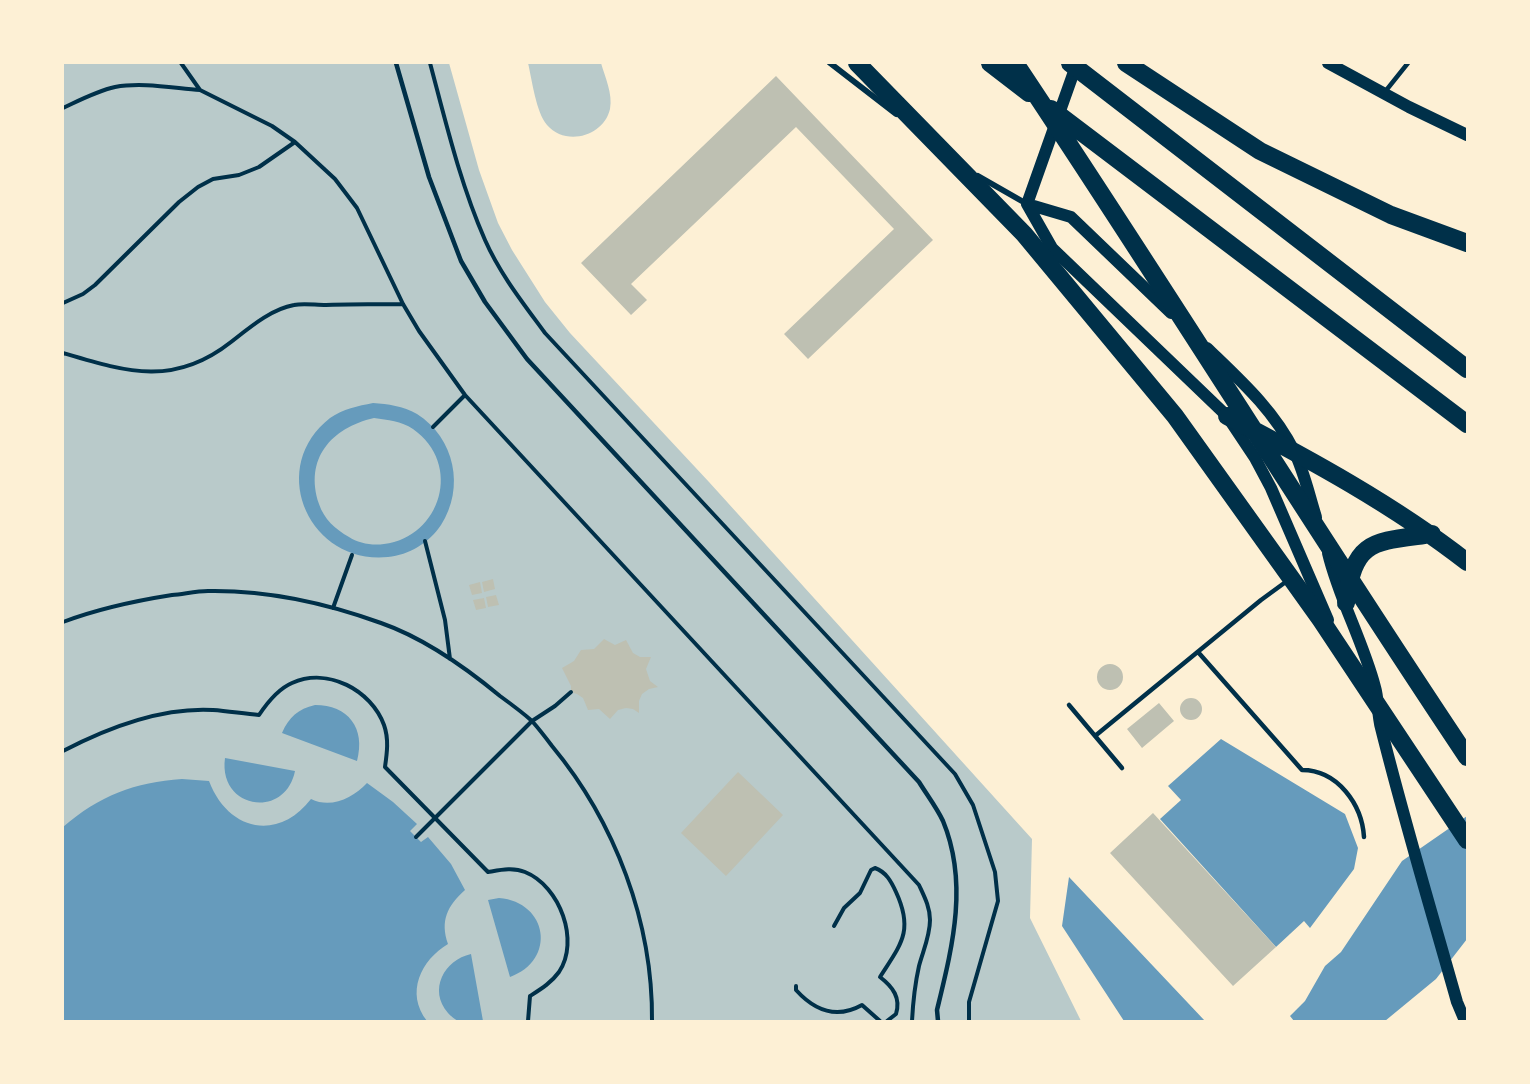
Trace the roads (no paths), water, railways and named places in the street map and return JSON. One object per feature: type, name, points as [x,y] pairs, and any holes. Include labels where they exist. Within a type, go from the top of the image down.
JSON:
[{"type":"highway","points":[[857,63],[1024,234],[1175,416],[1321,620],[1467,840]]},
{"type":"highway","points":[[990,63],[1467,424]]},
{"type":"highway","points":[[1015,63],[1123,225],[1383,631],[1467,757]]},
{"type":"highway","points":[[1070,63],[1467,369]]},
{"type":"highway","points":[[1126,63],[1260,151],[1391,215],[1467,243]]},
{"type":"highway","points":[[1227,416],[1295,452],[1432,534],[1467,562]]},
{"type":"highway","points":[[1346,603],[1349,579],[1356,561],[1367,549],[1380,541],[1432,534]]},
{"type":"main road","points":[[1077,63],[1027,204],[1052,248],[1227,416],[1255,458],[1271,488],[1336,642],[1361,694],[1377,713]]},
{"type":"main road","points":[[1328,63],[1467,135]]},
{"type":"main road","points":[[1027,204],[1071,218],[1103,246],[1250,390],[1283,432],[1295,452],[1328,552],[1335,582],[1346,603],[1376,689],[1377,713],[1404,819],[1457,1002],[1465,1021]]},
{"type":"street","points":[[830,63],[982,179],[1027,204]]},
{"type":"lane","points":[[396,63],[429,177],[461,261],[492,312],[527,359],[919,782],[942,821],[953,856],[957,896],[954,938],[937,1010],[938,1021]]},
{"type":"lane","points":[[1384,93],[1408,63]]},
{"type":"lane","points":[[1095,736],[1261,600],[1306,567]]},
{"type":"lane","points":[[1198,652],[1302,770],[1311,770],[1328,777],[1343,789],[1360,816],[1364,837]]},
{"type":"lane","points":[[1070,705],[1122,768]]},
{"type":"water","points":[[373,403],[406,409],[430,424],[448,450],[454,480],[453,495],[448,511],[436,531],[424,543],[411,551],[388,557],[360,555],[337,546],[318,530],[305,509],[299,486],[301,462],[311,439],[335,415],[351,408]],"holes":[[[374,418],[394,421],[413,429],[428,444],[438,461],[441,479],[439,497],[431,514],[420,528],[404,538],[375,545],[365,544],[339,531],[321,509],[315,488],[318,460],[325,448],[345,429]]]},
{"type":"water","points":[[315,705],[337,709],[352,721],[359,738],[357,761],[282,733],[295,714]]},
{"type":"water","points":[[1221,739],[1345,814],[1358,848],[1354,869],[1310,928],[1304,921],[1276,947],[1160,819],[1181,800],[1168,786]]},
{"type":"water","points":[[225,758],[295,771],[289,787],[279,797],[267,802],[254,802],[241,797],[232,788],[226,775]]},
{"type":"water","points":[[182,779],[209,781],[217,798],[228,811],[241,820],[255,825],[269,825],[284,821],[298,813],[311,799],[326,803],[341,800],[355,793],[367,783],[417,824],[410,831],[421,842],[428,837],[451,864],[465,890],[447,914],[445,928],[448,944],[430,959],[419,978],[417,999],[420,1010],[427,1021],[63,1021],[63,827],[90,807],[118,792],[149,783]]},
{"type":"water","points":[[1467,816],[1467,939],[1436,979],[1385,1021],[1294,1021],[1290,1016],[1305,1001],[1325,966],[1341,952],[1402,861]]},
{"type":"water","points":[[1069,877],[1205,1021],[1124,1021],[1062,926]]},
{"type":"water","points":[[499,898],[515,902],[528,910],[536,920],[540,933],[540,946],[535,958],[525,969],[510,977],[488,900]]},
{"type":"water","points":[[471,954],[483,1021],[462,1022],[452,1017],[442,1004],[439,986],[442,977],[453,963]]}]
